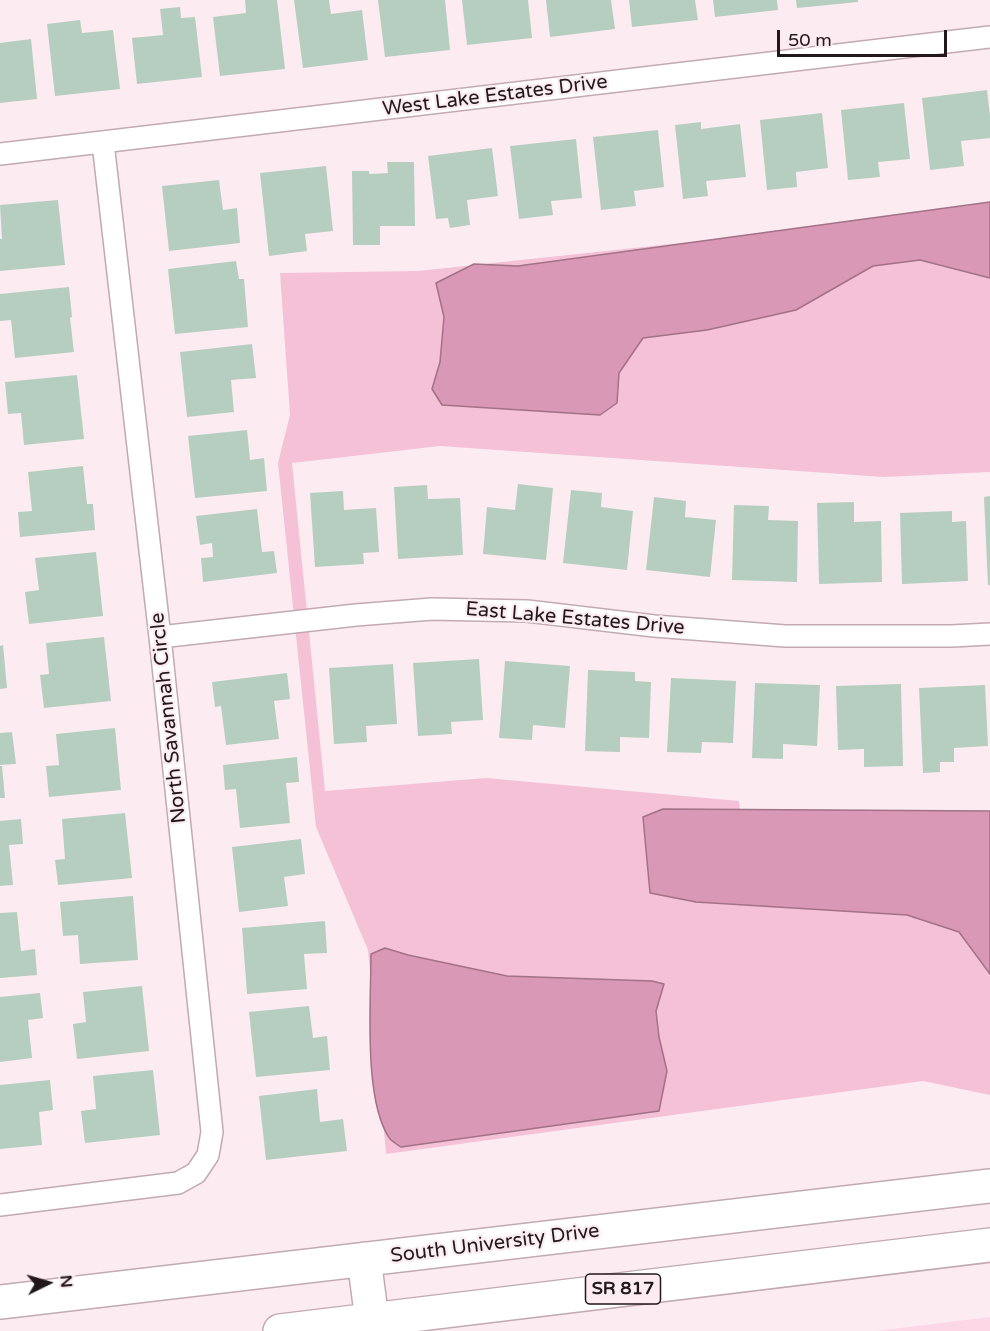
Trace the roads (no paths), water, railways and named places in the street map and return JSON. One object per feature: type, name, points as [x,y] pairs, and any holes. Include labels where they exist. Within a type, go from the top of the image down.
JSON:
[{"type":"main road","name":"South University Drive","points":[[0,1302],[990,1186]]},
{"type":"main road","name":"SR 817","points":[[280,1331],[990,1245]]},
{"type":"main road","points":[[364,1259],[372,1320]]},
{"type":"street","name":"West Lake Estates Drive","points":[[0,154],[990,37]]},
{"type":"street","name":"North Savannah Circle","points":[[0,1205],[178,1183],[196,1173],[208,1155],[212,1132],[160,637],[103,143]]},
{"type":"street","name":"East Lake Estates Drive","points":[[160,637],[356,615],[432,609],[527,611],[654,626],[785,636],[990,634]]}]
